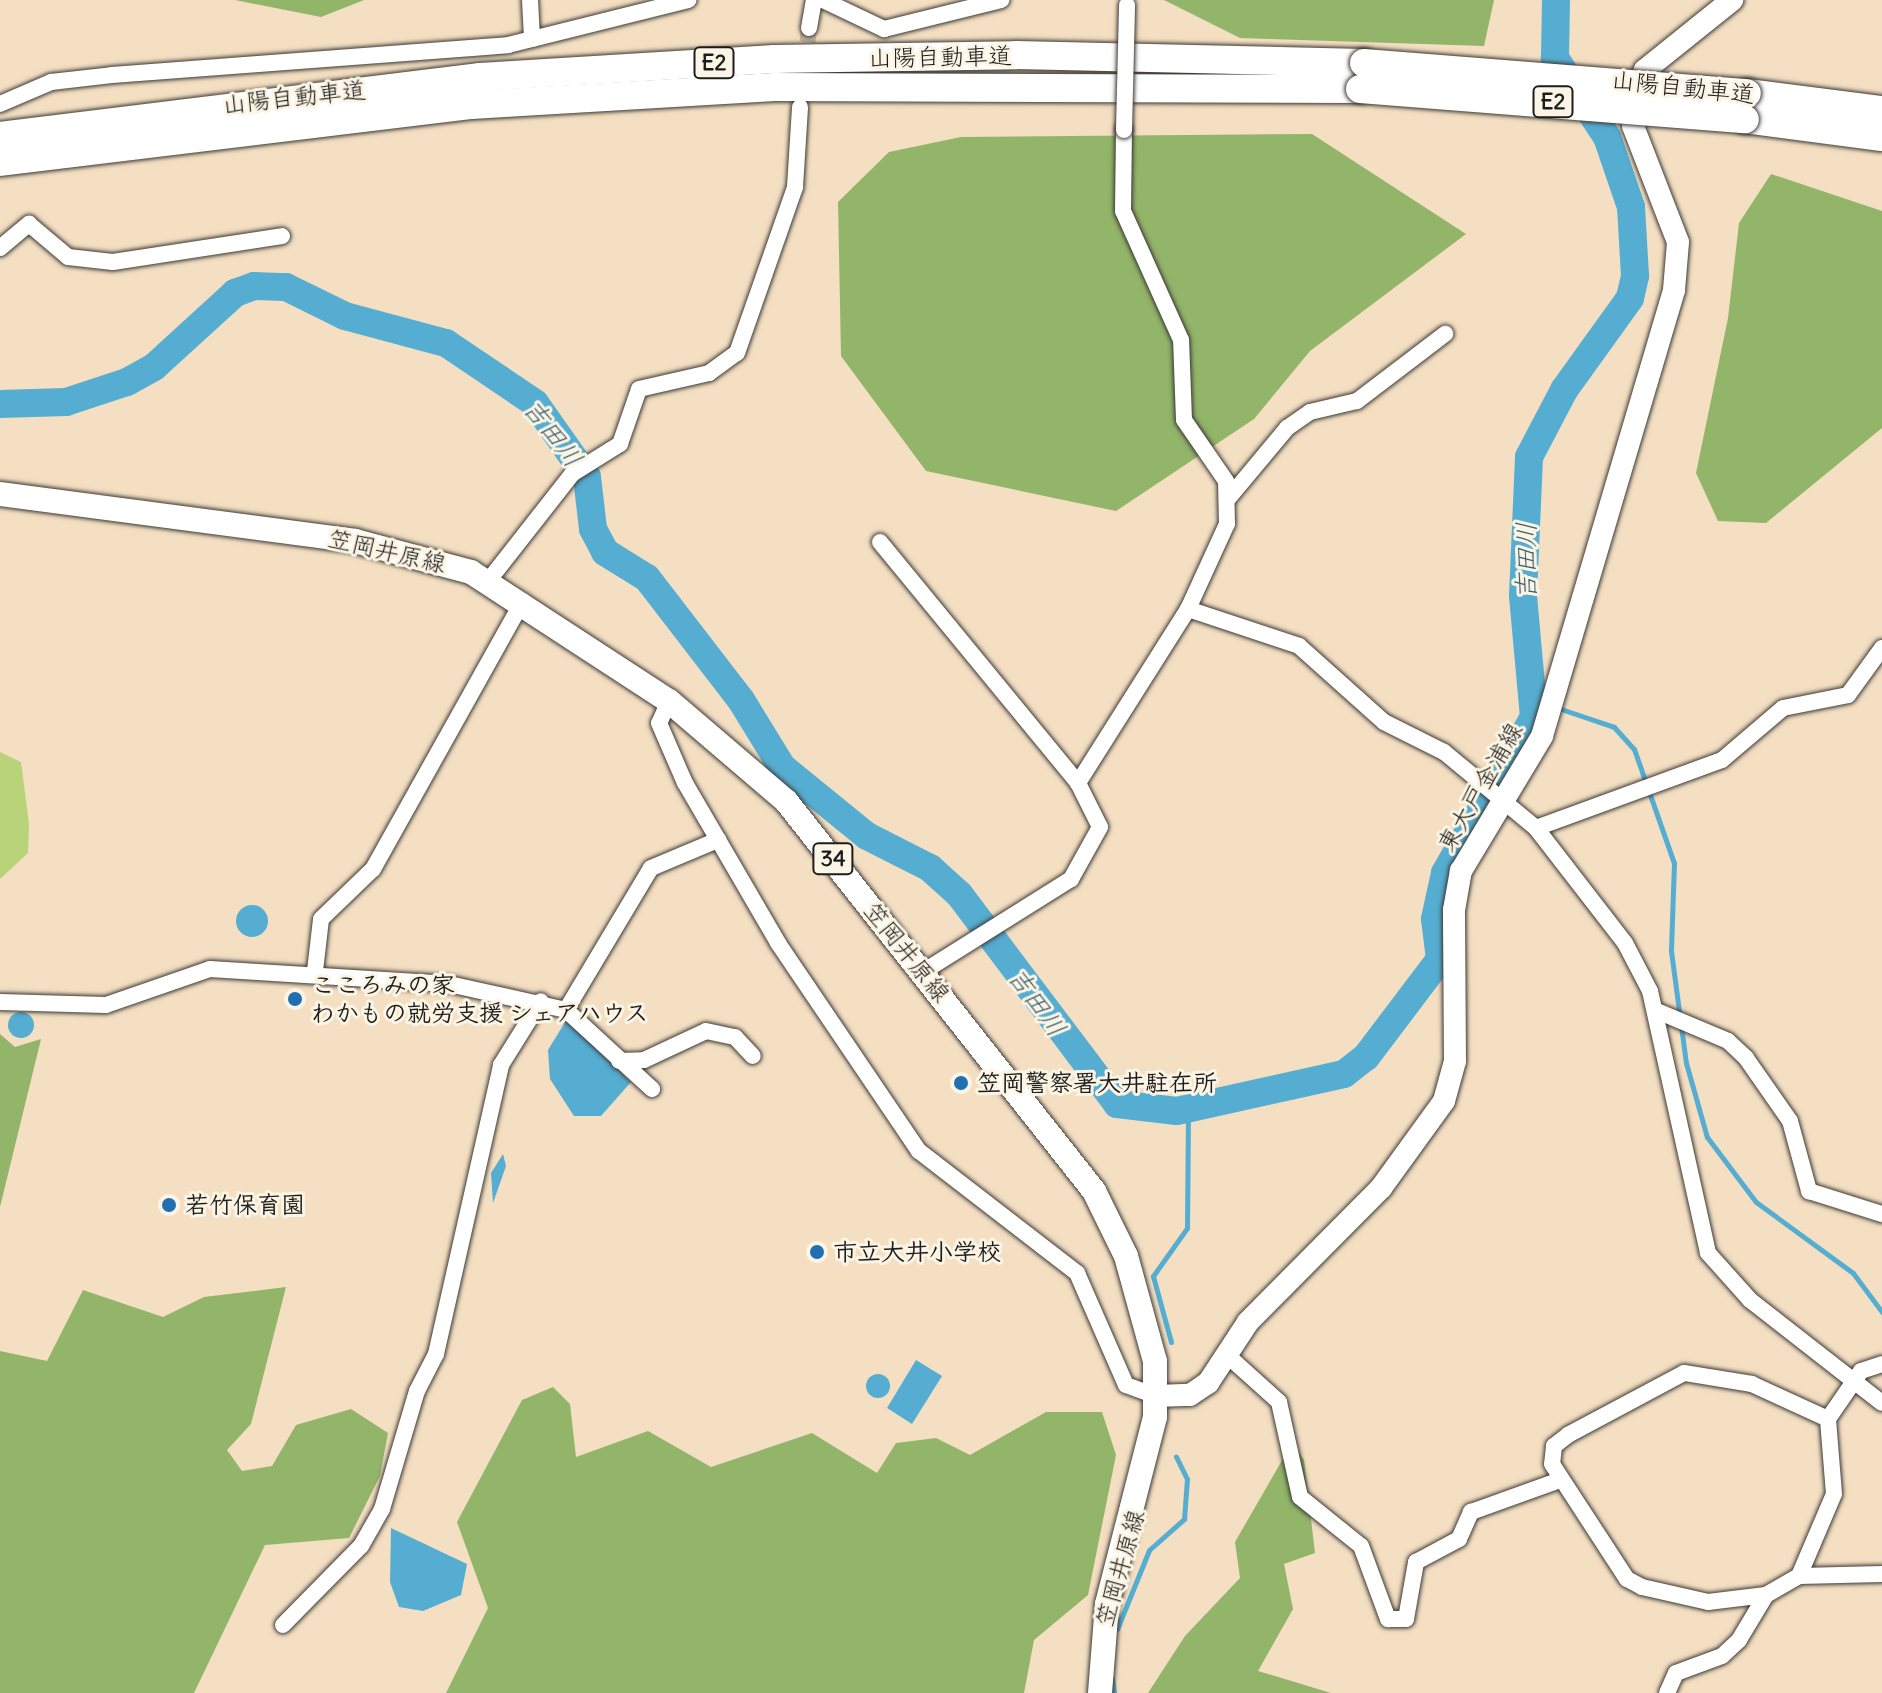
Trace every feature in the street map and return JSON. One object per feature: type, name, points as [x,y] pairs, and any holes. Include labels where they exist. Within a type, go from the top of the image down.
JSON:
[{"type":"highway","name":"山陽自動車道","points":[[0,136],[68,138],[480,77],[774,59],[1016,55],[1362,76],[1746,106],[1882,110]]},
{"type":"highway","name":"山陽自動車道","points":[[1746,106],[1882,137]]},
{"type":"highway","name":"山陽自動車道","points":[[0,162],[68,138]]},
{"type":"main road","name":"東大戸金浦線","points":[[1156,1396],[1199,1391],[1228,1356],[1258,1310],[1381,1188],[1444,1101],[1456,1034],[1457,889],[1492,794],[1552,705],[1679,265],[1673,219],[1633,126],[1633,99],[1645,70],[1732,0]]},
{"type":"main road","name":"笠岡井原線","points":[[0,494],[355,541],[417,553],[489,580],[669,701],[786,801],[1094,1191],[1143,1311],[1156,1396],[1147,1469],[1107,1604],[1100,1693]]},
{"type":"street","points":[[530,0],[532,39]]},
{"type":"street","points":[[0,104],[51,82],[96,76],[532,39],[688,0]]},
{"type":"street","points":[[809,28],[814,0]]},
{"type":"street","points":[[823,0],[884,29],[1001,0]]},
{"type":"street","points":[[1078,783],[1188,609],[1224,543],[1227,500],[1226,481],[1184,420],[1181,340],[1123,211],[1127,3]]},
{"type":"street","points":[[489,580],[572,474],[620,444],[639,389],[709,373],[737,353],[795,187],[800,107]]},
{"type":"street","points":[[0,248],[29,224],[68,257],[113,262],[282,236]]},
{"type":"street","points":[[1227,500],[1287,428],[1310,412],[1357,401],[1445,334]]},
{"type":"street","points":[[880,542],[1078,783],[1100,827],[1095,847],[1051,895],[984,929],[923,972]]},
{"type":"street","points":[[315,971],[321,919],[373,869],[523,601]]},
{"type":"street","points":[[1188,609],[1299,646],[1384,722],[1444,752],[1536,828],[1625,943],[1663,1013],[1708,1253],[1750,1300],[1856,1378],[1882,1403]]},
{"type":"street","points":[[1536,828],[1722,760],[1783,708],[1848,695],[1882,648]]},
{"type":"street","points":[[669,701],[659,723],[718,840],[778,943],[924,1157],[1077,1273],[1126,1385],[1156,1396]]},
{"type":"street","points":[[566,1010],[651,868],[718,840]]},
{"type":"street","points":[[0,1002],[73,1009],[106,1005],[191,971],[315,971],[541,1001],[566,1010],[652,1089]]},
{"type":"street","points":[[283,1625],[361,1546],[386,1498],[417,1391],[436,1354],[501,1065],[541,1001]]},
{"type":"street","points":[[1663,1013],[1728,1041],[1768,1086],[1790,1121],[1809,1191],[1882,1214]]},
{"type":"street","points":[[619,1061],[644,1060],[706,1031],[735,1037],[753,1056]]},
{"type":"street","points":[[1228,1356],[1279,1402],[1300,1497],[1361,1546],[1388,1619],[1406,1619],[1416,1562],[1459,1539],[1471,1512],[1557,1481]]},
{"type":"street","points":[[1799,1576],[1834,1494],[1828,1419],[1856,1378],[1882,1364]]},
{"type":"street","points":[[1828,1419],[1752,1384],[1684,1373],[1554,1446],[1557,1481],[1627,1579],[1642,1587],[1708,1602],[1766,1595],[1799,1576],[1882,1574]]},
{"type":"street","points":[[1667,1693],[1676,1673],[1722,1656],[1739,1640],[1766,1595]]},
{"type":"green space","points":[[235,0],[364,0],[321,17]]},
{"type":"green space","points":[[1164,0],[1494,0],[1484,46],[1240,38]]},
{"type":"green space","points":[[1312,134],[1466,234],[1310,351],[1254,419],[1116,511],[926,471],[841,356],[838,202],[889,152],[961,137]]},
{"type":"green space","points":[[1771,174],[1882,211],[1882,428],[1766,523],[1718,521],[1696,473],[1728,318],[1739,223]]},
{"type":"green space","points":[[0,752],[21,762],[29,824],[28,853],[0,879]]},
{"type":"green space","points":[[0,1034],[15,1047],[41,1039],[0,1207]]},
{"type":"green space","points":[[286,1287],[251,1424],[227,1450],[242,1471],[272,1466],[296,1425],[351,1409],[388,1433],[380,1476],[349,1538],[265,1545],[194,1693],[0,1693],[0,1351],[47,1361],[83,1290],[163,1317],[204,1297]]},
{"type":"green space","points":[[553,1387],[570,1404],[576,1457],[648,1431],[711,1467],[812,1433],[877,1473],[896,1443],[936,1438],[970,1455],[1046,1412],[1102,1412],[1116,1455],[1088,1595],[1034,1640],[1024,1693],[446,1693],[488,1608],[457,1522],[522,1400]]},
{"type":"green space","points":[[1292,1443],[1304,1460],[1315,1553],[1284,1564],[1293,1609],[1258,1671],[1331,1693],[1148,1693],[1185,1636],[1240,1578],[1235,1542]]},
{"type":"water","points":[[252,905],[264,909],[268,921],[264,933],[252,937],[240,933],[236,921],[240,909]]},
{"type":"water","points":[[21,1012],[30,1016],[34,1025],[30,1034],[21,1038],[12,1034],[8,1025],[12,1016]]},
{"type":"water","points":[[567,1019],[631,1082],[601,1116],[574,1116],[550,1079],[548,1050]]},
{"type":"water","points":[[503,1154],[506,1166],[493,1203],[491,1173]]},
{"type":"water","points":[[916,1360],[942,1376],[912,1424],[887,1408]]},
{"type":"water","points":[[878,1374],[886,1378],[890,1386],[886,1394],[878,1398],[870,1394],[866,1386],[870,1378]]},
{"type":"water","points":[[391,1528],[467,1564],[461,1595],[423,1611],[399,1607],[390,1582]]},
{"type":"waterway","name":"吉田川","points":[[0,404],[66,402],[127,382],[154,367],[235,293],[254,286],[286,287],[345,316],[446,343],[535,403],[587,477],[593,529],[605,552],[647,578],[741,700],[782,767],[867,836],[930,868],[959,894],[1117,1104],[1177,1111],[1344,1074],[1366,1057],[1440,959],[1435,919],[1445,873],[1534,717],[1523,595],[1529,457],[1564,390],[1630,298],[1635,276],[1631,207],[1607,137],[1555,58],[1556,0]]},
{"type":"waterway","points":[[1558,708],[1614,727],[1634,749],[1674,863],[1671,951],[1686,1063],[1707,1137],[1756,1202],[1853,1273],[1882,1312]]},
{"type":"waterway","points":[[1171,1342],[1153,1276],[1187,1228],[1188,1108]]},
{"type":"waterway","points":[[1117,1629],[1149,1550],[1184,1519],[1187,1479],[1176,1456]]},
{"type":"waterway","points":[[1112,1678],[1114,1693]]},
{"type":"tunnel","points":[[805,66],[809,28]]},
{"type":"place","name":"こころみの家 わかもの就労支援 シェアハウス","points":[[295,999]]},
{"type":"place","name":"笠岡警察署大井駐在所","points":[[961,1083]]},
{"type":"place","name":"若竹保育園","points":[[169,1205]]},
{"type":"place","name":"市立大井小学校","points":[[817,1252]]}]
